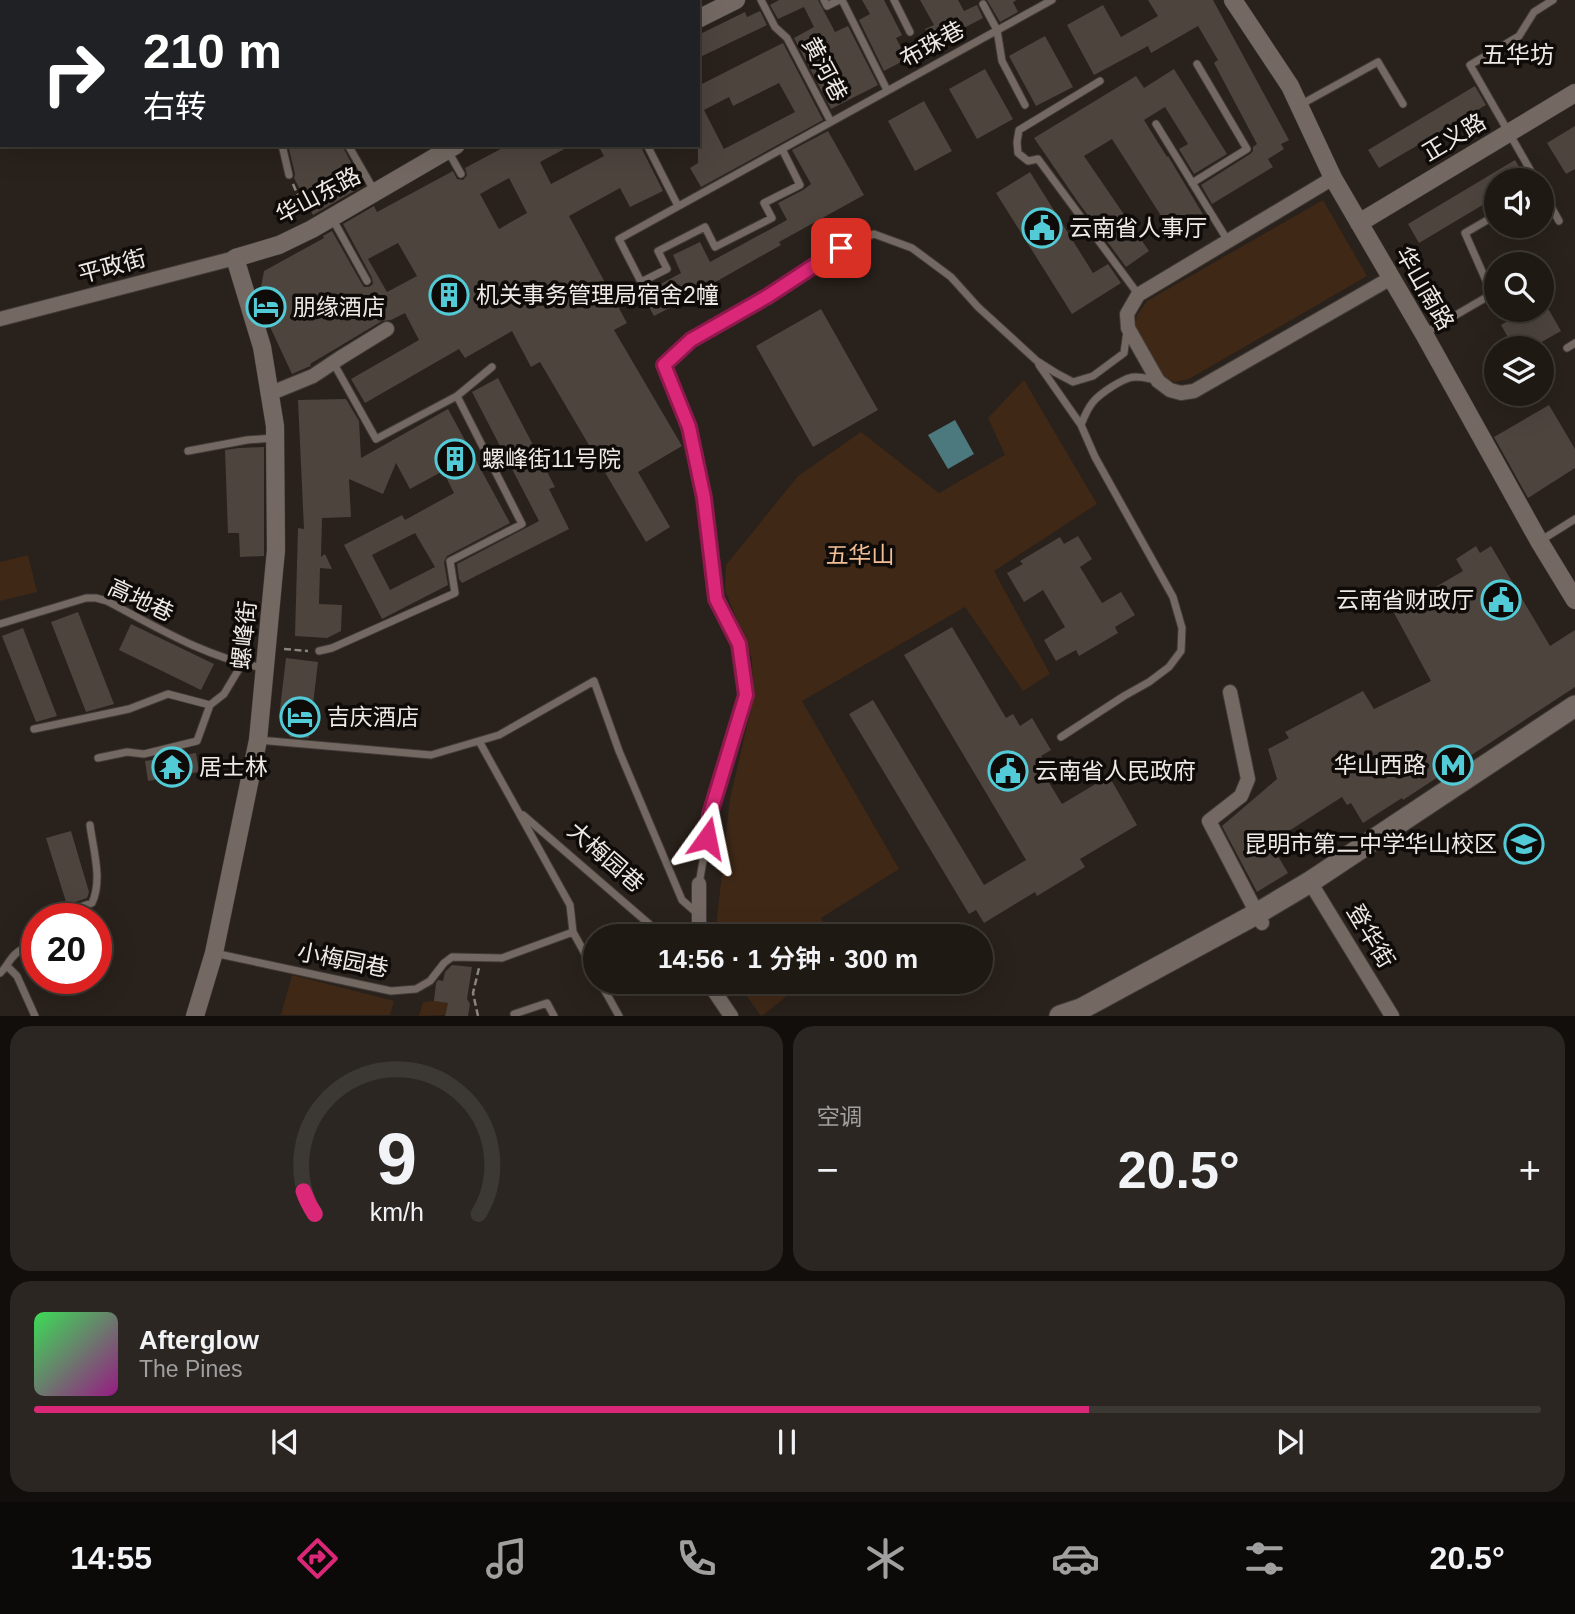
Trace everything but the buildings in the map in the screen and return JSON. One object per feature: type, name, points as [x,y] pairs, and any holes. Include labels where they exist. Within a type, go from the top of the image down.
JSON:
[{"type":"main road","points":[[1313,886],[1575,706]]},
{"type":"main road","points":[[1096,1016],[1313,886],[1575,718]]},
{"type":"main road","points":[[1060,1016],[1081,1009],[1260,918]]},
{"type":"street","points":[[700,8],[736,0]]},
{"type":"street","name":"华山南路","points":[[1233,0],[1290,86],[1334,178],[1575,600]]},
{"type":"street","name":"正义路","points":[[1359,223],[1575,93]]},
{"type":"street","name":"华山东路","points":[[235,258],[279,244],[312,229],[452,148]]},
{"type":"street","points":[[1334,178],[1138,295],[1127,314],[1128,328],[1158,380],[1170,390],[1181,393],[1194,391],[1391,278]]},
{"type":"street","name":"平政街","points":[[0,319],[235,258]]},
{"type":"street","name":"螺峰街","points":[[195,1016],[214,953],[258,740],[276,550],[275,438],[269,394],[262,347],[235,258]]},
{"type":"street","points":[[269,394],[313,376],[387,329]]},
{"type":"street","points":[[1230,692],[1248,779],[1241,796],[1209,821],[1260,918]]},
{"type":"street","points":[[699,884],[699,924]]},
{"type":"street","name":"登华街","points":[[1313,886],[1392,1016]]},
{"type":"street","points":[[716,994],[731,1016]]},
{"type":"lane","name":"黄河巷","points":[[761,0],[775,27],[787,38],[831,122]]},
{"type":"lane","points":[[824,0],[827,6],[840,0],[887,90]]},
{"type":"lane","points":[[894,0],[910,32]]},
{"type":"lane","name":"布珠巷","points":[[782,149],[800,185],[764,203],[772,218],[715,247],[705,227],[658,251],[667,269],[641,282],[619,239],[887,90],[1052,0]]},
{"type":"lane","points":[[1530,168],[1470,65],[1518,36],[1534,12],[1553,0]]},
{"type":"lane","points":[[983,4],[997,30],[1002,61],[1025,104]]},
{"type":"lane","points":[[1299,105],[1378,62],[1403,104]]},
{"type":"lane","points":[[1192,183],[1247,149],[1197,64]]},
{"type":"lane","points":[[1100,81],[1019,130],[1018,153],[1028,161],[1038,159],[1138,295]]},
{"type":"lane","points":[[1156,124],[1228,241]]},
{"type":"lane","points":[[282,147],[289,175]]},
{"type":"lane","points":[[349,147],[375,193]]},
{"type":"lane","points":[[649,147],[678,206]]},
{"type":"lane","points":[[452,148],[461,174]]},
{"type":"lane","points":[[1554,212],[1559,221]]},
{"type":"lane","points":[[332,218],[367,281]]},
{"type":"lane","points":[[1424,334],[1492,294],[1465,233],[1484,222]]},
{"type":"lane","points":[[699,884],[710,814],[746,695],[739,644],[716,599],[704,498],[689,427],[664,365],[691,340],[768,296],[841,248],[874,234],[912,248],[951,277],[978,307],[1037,361],[1073,382],[1093,376],[1124,353],[1128,328]]},
{"type":"lane","points":[[1567,348],[1575,342]]},
{"type":"lane","points":[[1037,361],[1080,425],[1173,597],[1182,628],[1181,651],[1169,667],[1061,737]]},
{"type":"lane","points":[[334,364],[376,439],[457,396],[492,368]]},
{"type":"lane","points":[[1080,425],[1093,400],[1117,384],[1138,377],[1158,380]]},
{"type":"lane","points":[[319,651],[332,648],[455,593],[450,561],[522,524],[457,396]]},
{"type":"lane","points":[[188,451],[247,440],[275,438]]},
{"type":"lane","points":[[1539,541],[1575,519]]},
{"type":"lane","name":"高地巷","points":[[0,624],[86,598],[96,598],[107,601],[182,640],[242,664],[265,668]]},
{"type":"lane","points":[[98,758],[127,752],[144,754],[197,741],[211,705],[224,694],[242,664]]},
{"type":"lane","points":[[258,740],[430,755],[499,735],[594,681],[619,751],[682,900],[699,915]]},
{"type":"lane","points":[[34,729],[129,709],[167,694],[211,705]]},
{"type":"lane","points":[[479,741],[570,905],[573,932],[583,950]]},
{"type":"lane","name":"大梅园巷","points":[[520,813],[649,924]]},
{"type":"lane","points":[[89,903],[96,894],[97,875],[90,825]]},
{"type":"lane","name":"小梅园巷","points":[[214,953],[391,991],[416,989],[430,981],[452,957],[502,957],[573,932]]},
{"type":"lane","points":[[0,973],[21,950]]},
{"type":"lane","points":[[7,966],[17,976],[35,1016]]},
{"type":"lane","points":[[606,994],[617,1015]]},
{"type":"lane","points":[[514,1014],[547,1003],[555,1016]]},
{"type":"path","points":[[289,175],[312,229]]},
{"type":"path","points":[[267,648],[319,651]]},
{"type":"path","points":[[478,1016],[473,993],[481,957]]},
{"type":"green space","points":[[1323,200],[1367,276],[1189,379],[1175,382],[1163,377],[1135,329],[1137,315],[1147,301]]},
{"type":"green space","name":"五华山","points":[[1024,380],[1097,504],[994,571],[1050,674],[1023,691],[965,607],[802,701],[899,869],[821,918],[824,924],[716,924],[730,799],[753,700],[752,659],[725,590],[726,565],[798,476],[861,432],[939,493],[1005,455],[988,418]]},
{"type":"green space","points":[[28,555],[37,592],[0,601],[0,562]]},
{"type":"green space","points":[[292,975],[394,1001],[390,1015],[281,1015]]},
{"type":"green space","points":[[745,994],[789,994],[762,1016]]},
{"type":"green space","points":[[423,1002],[448,1003],[445,1015],[419,1016]]},
{"type":"water","points":[[955,420],[974,454],[948,469],[928,435]]},
{"type":"place","name":"云南省人事厅","points":[[1042,228]]},
{"type":"place","name":"机关事务管理局宿舍2幢","points":[[449,295]]},
{"type":"place","name":"朋缘酒店","points":[[266,307]]},
{"type":"place","name":"螺峰街11号院","points":[[455,459]]},
{"type":"place","name":"云南省财政厅","points":[[1501,600]]},
{"type":"place","name":"吉庆酒店","points":[[300,717]]},
{"type":"place","name":"华山西路","points":[[1453,765]]},
{"type":"place","name":"居士林","points":[[172,767]]},
{"type":"place","name":"云南省人民政府","points":[[1008,771]]},
{"type":"place","name":"昆明市第二中学华山校区","points":[[1524,844]]},
{"type":"district","name":"五华坊","points":[[1518,55]]},
{"type":"route","points":[[707,838],[710,814],[746,695],[739,644],[716,599],[704,498],[689,427],[664,365],[691,340],[768,296],[841,248]]}]
